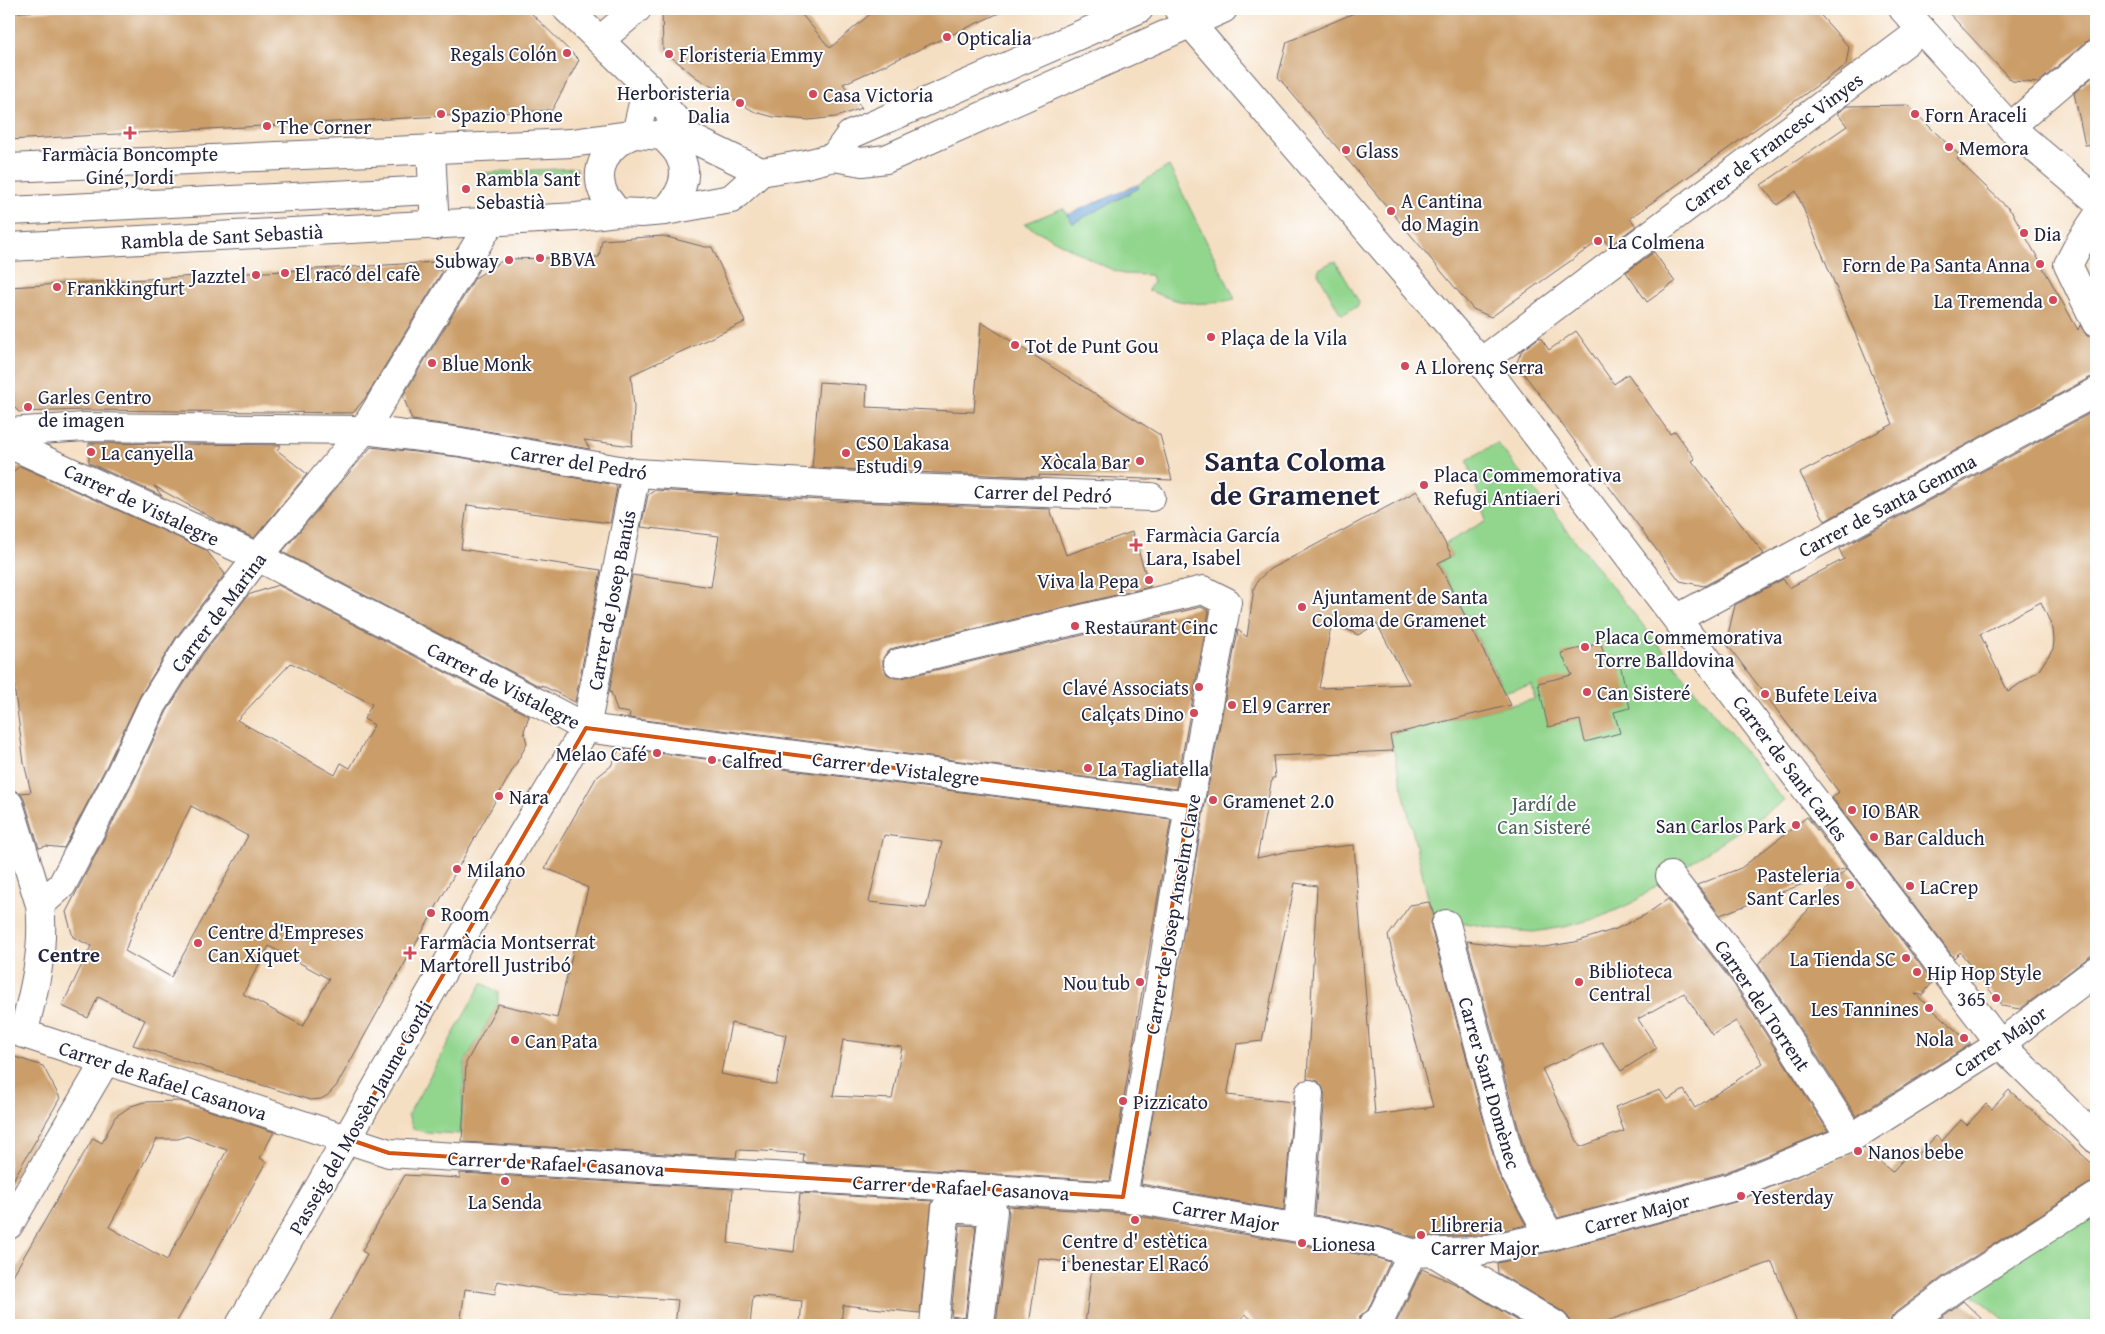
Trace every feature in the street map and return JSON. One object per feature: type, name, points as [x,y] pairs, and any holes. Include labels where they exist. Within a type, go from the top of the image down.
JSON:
[{"type":"street","points":[[567,9],[647,86],[691,138]]},
{"type":"street","points":[[600,40],[637,9]]},
{"type":"street","points":[[834,157],[850,136],[1139,9]]},
{"type":"street","points":[[9,168],[572,143],[648,134],[691,138],[760,172],[834,157],[862,162],[886,159],[1184,16],[1223,9]]},
{"type":"street","points":[[1903,9],[2010,127],[2096,200]]},
{"type":"street","points":[[1184,16],[1481,362]]},
{"type":"street","name":"Carrer de Francesc Vinyes","points":[[1481,362],[1922,30]]},
{"type":"street","points":[[2010,127],[2096,54]]},
{"type":"street","points":[[647,86],[648,134]]},
{"type":"street","points":[[616,212],[604,192],[600,178],[602,164],[608,151],[622,139],[648,134],[679,154],[684,173],[682,190],[675,201],[664,211]]},
{"type":"street","points":[[431,149],[435,226]]},
{"type":"street","name":"Rambla de Sant Sebastià","points":[[9,247],[490,223],[577,217],[616,212],[641,213],[664,211],[732,199],[760,172]]},
{"type":"street","name":"Rambla de Sant Sebastià","points":[[9,211],[433,190]]},
{"type":"street","points":[[2096,218],[2068,265],[2096,323]]},
{"type":"street","name":"Carrer de Marina","points":[[40,904],[62,885],[121,772],[153,704],[189,646],[258,557],[364,430],[490,223]]},
{"type":"street","name":"Carrer de Sant Carles","points":[[1481,362],[1678,618],[2000,1044],[2096,1139]]},
{"type":"street","name":"Carrer de Santa Gemma","points":[[1678,618],[2096,392]]},
{"type":"street","name":"Carrer del Pedró","points":[[9,432],[85,427],[364,430],[462,442],[636,473],[866,486],[1151,497]]},
{"type":"street","name":"Carrer de Vistalegre","points":[[9,444],[258,557],[586,728],[1189,806]]},
{"type":"street","name":"Carrer de Josep Banús","points":[[586,728],[636,473]]},
{"type":"street","name":"Carrer de Josep Anselm Clave","points":[[898,663],[1203,590],[1227,602],[1189,806],[1123,1197]]},
{"type":"street","name":"Passeig del Mossèn Jaume Gordi","points":[[240,1325],[502,868],[586,728]]},
{"type":"street","points":[[9,804],[40,904],[40,947],[30,1006],[16,1031]]},
{"type":"street","name":"Carrer del Torrent","points":[[1670,876],[1746,974],[1851,1138]]},
{"type":"street","name":"Carrer Sant Domènec","points":[[1446,924],[1513,1169],[1550,1236]]},
{"type":"street","name":"Carrer Major","points":[[1123,1197],[1298,1227],[1422,1252],[1478,1251],[1550,1236],[1729,1188],[1851,1138],[2000,1044],[2096,971]]},
{"type":"street","name":"Carrer de Rafael Casanova","points":[[16,1031],[105,1062],[388,1153],[1123,1197]]},
{"type":"street","points":[[9,1225],[105,1062]]},
{"type":"street","points":[[1298,1227],[1309,1094]]},
{"type":"street","points":[[1905,1325],[1953,1289],[2096,1197]]},
{"type":"street","points":[[934,1325],[946,1208],[993,1211],[980,1325]]},
{"type":"street","points":[[1373,1325],[1380,1320],[1422,1252],[1555,1325]]},
{"type":"highlighted area","points":[[586,728],[1189,806],[1123,1197],[389,1153],[348,1139]]},
{"type":"green space","points":[[1169,166],[1235,299],[1211,303],[1190,303],[1159,295],[1148,290],[1153,282],[1151,275],[1123,274],[1024,224],[1063,208],[1073,223],[1139,188],[1137,185]]},
{"type":"green space","points":[[577,168],[577,173],[479,177],[479,173]]},
{"type":"green space","points":[[1332,262],[1336,262],[1359,302],[1358,306],[1343,314],[1340,313],[1318,273],[1319,269]]},
{"type":"green space","name":"Jardí de Can Sisteré","points":[[1497,443],[1784,801],[1634,902],[1601,917],[1564,927],[1534,932],[1506,930],[1460,922],[1438,923],[1429,902],[1390,735],[1535,699],[1532,685],[1505,691],[1438,563],[1452,556],[1445,544],[1487,520],[1467,460]]},
{"type":"green space","points":[[482,983],[498,992],[498,1004],[465,1062],[461,1134],[425,1132],[413,1129],[408,1115]]},
{"type":"green space","points":[[2096,1205],[2096,1325],[2011,1325],[1966,1288]]},
{"type":"water","points":[[1137,185],[1139,188],[1073,223],[1067,215]]},
{"type":"building","points":[[78,9],[527,9],[579,60],[552,110],[9,140],[9,13]]},
{"type":"building","points":[[662,9],[797,9],[830,48],[876,9],[1008,9],[843,84],[862,108],[836,117],[809,120],[774,117],[755,112],[697,78],[663,50]]},
{"type":"building","points":[[1363,9],[1815,9],[1849,47],[1846,65],[1630,218],[1636,226],[1609,246],[1603,238],[1491,317],[1473,309],[1278,77],[1287,42]]},
{"type":"building","points":[[1945,9],[2096,9],[2096,39],[2086,42],[2038,83],[2012,81]]},
{"type":"building","points":[[2096,74],[2096,144],[2085,145],[2074,93]]},
{"type":"building","points":[[1907,105],[1960,156],[1957,159],[2012,212],[2078,330],[2080,325],[2087,336],[2096,338],[2096,376],[2089,378],[1825,521],[1800,473],[1893,424],[1796,191],[1777,205],[1761,185],[1847,126],[1837,113],[1847,106]]},
{"type":"building","points":[[663,236],[705,247],[712,247],[745,322],[631,375],[634,407],[632,446],[584,440],[590,449],[412,420],[403,396],[475,278],[505,259],[599,257],[602,240]]},
{"type":"building","points":[[1654,252],[1675,282],[1647,302],[1626,272]]},
{"type":"building","points":[[437,262],[437,268],[442,272],[366,397],[353,413],[89,410],[19,412],[9,402],[9,287]]},
{"type":"building","points":[[981,322],[1160,435],[1172,480],[812,468],[819,382],[867,385],[866,407],[974,412]]},
{"type":"building","points":[[1576,331],[1614,384],[1628,374],[1670,434],[1675,431],[1695,459],[1692,461],[1764,554],[1704,586],[1680,581],[1521,370],[1517,362],[1522,350],[1540,337],[1549,350]]},
{"type":"building","points":[[2096,410],[2096,952],[2020,1009],[2002,1006],[1960,952],[1954,958],[1832,798],[1839,792],[1726,643],[1735,605],[1783,579],[1789,588],[1844,559],[1839,549]],"holes":[[[2041,602],[2053,629],[2053,649],[2039,670],[2008,692],[1980,634]]]},
{"type":"building","points":[[89,443],[281,445],[277,450],[307,474],[254,538],[221,523],[154,486],[162,496],[89,463]]},
{"type":"building","points":[[371,447],[459,457],[615,485],[617,488],[610,523],[467,505],[461,549],[601,570],[575,702],[541,685],[541,687],[282,552]]},
{"type":"building","points":[[20,466],[206,550],[225,574],[177,636],[140,696],[64,848],[46,846],[39,848],[24,799],[20,793],[31,792],[24,763],[13,678],[9,600],[9,475]]},
{"type":"building","points":[[655,490],[855,502],[1050,509],[1066,555],[1132,532],[1150,587],[894,648],[887,652],[883,658],[883,666],[887,674],[894,678],[902,678],[1201,607],[1209,611],[1176,789],[629,718],[630,713],[617,711],[611,692],[609,693],[632,575],[711,587],[719,536],[641,527],[648,495]]},
{"type":"building","points":[[1417,491],[1452,556],[1438,563],[1511,705],[1390,735],[1393,751],[1273,756],[1275,778],[1272,778],[1257,858],[1285,852],[1354,845],[1375,1115],[1433,1107],[1388,936],[1410,905],[1429,902],[1434,915],[1431,921],[1431,928],[1498,1173],[1526,1225],[1481,1235],[1414,1237],[1381,1227],[1315,1215],[1325,1095],[1318,1081],[1307,1079],[1317,886],[1295,883],[1262,1041],[1237,1044],[1227,1095],[1293,1102],[1284,1210],[1141,1184],[1204,809],[1238,630],[1247,637],[1254,588],[1258,580],[1270,569]],"holes":[[[1332,622],[1358,635],[1377,624],[1409,684],[1319,688]]]},
{"type":"building","points":[[278,585],[529,716],[524,731],[527,744],[337,1085],[328,1095],[321,1099],[310,1100],[133,1045],[145,1020],[98,997],[88,1018],[62,1006],[91,946],[73,937],[66,912],[135,779],[167,711],[202,655],[248,595]],"holes":[[[291,663],[372,704],[364,719],[374,725],[350,768],[341,763],[335,775],[237,720]],[[191,806],[248,836],[171,977],[125,951],[140,910]],[[269,946],[329,979],[303,1026],[243,994]]]},
{"type":"building","name":"Can Sisteré","points":[[1601,643],[1607,667],[1620,664],[1630,708],[1614,712],[1620,733],[1585,742],[1580,720],[1548,727],[1538,683],[1572,675],[1561,653]]},
{"type":"building","points":[[620,748],[1171,819],[1110,1181],[803,1162],[804,1154],[763,1151],[737,1150],[736,1158],[462,1142],[466,1063],[498,1004],[557,1018],[588,888],[568,877],[545,868],[596,778],[611,766]],"holes":[[[884,835],[942,842],[926,908],[869,902]],[[731,1023],[786,1035],[776,1085],[721,1074]],[[843,1040],[902,1047],[892,1099],[833,1096]]]},
{"type":"building","points":[[1807,817],[1846,868],[1720,915],[1697,885],[1741,868]]},
{"type":"building","points":[[1847,868],[1933,982],[1922,995],[1915,994],[1971,1044],[1856,1116],[1758,964]]},
{"type":"building","points":[[1668,899],[1733,983],[1828,1131],[1724,1173],[1558,1218],[1528,1163],[1467,941],[1512,947],[1544,947],[1575,942],[1616,929],[1645,915]],"holes":[[[1684,993],[1712,1035],[1736,1021],[1763,1063],[1695,1108],[1684,1090],[1667,1100],[1660,1090],[1615,1107],[1624,1131],[1580,1147],[1542,1069],[1602,1042],[1621,1071],[1657,1048],[1638,1019]]]},
{"type":"building","points":[[9,1055],[43,1066],[60,1098],[9,1187]]},
{"type":"building","points":[[2009,1090],[2096,1167],[2096,1182],[2088,1184],[1944,1276],[1896,1312],[1891,1318],[1890,1325],[1798,1325],[1772,1262],[1596,1325],[1571,1325],[1569,1318],[1563,1312],[1498,1273],[1497,1263],[1554,1251],[1735,1202],[1864,1148],[1892,1172],[1911,1151],[1917,1156],[1936,1136],[1942,1141],[1961,1120],[1967,1125],[1986,1104],[1992,1109]]},
{"type":"building","points":[[180,1101],[274,1132],[260,1158],[266,1162],[175,1325],[9,1325],[9,1282],[93,1138],[102,1143],[115,1117],[131,1106],[144,1102]],"holes":[[[187,1136],[227,1150],[167,1260],[109,1227],[157,1139],[178,1139]]]},
{"type":"building","points":[[460,1173],[733,1189],[728,1243],[794,1252],[800,1193],[932,1201],[920,1313],[843,1305],[841,1325],[800,1323],[802,1301],[753,1296],[750,1325],[675,1325],[678,1300],[559,1292],[497,1281],[495,1294],[465,1289],[460,1325],[328,1325],[367,1254],[362,1251],[405,1175],[460,1178]]},
{"type":"building","points":[[1007,1206],[1121,1213],[1374,1257],[1390,1262],[1368,1310],[1359,1318],[1358,1325],[1259,1325],[1245,1314],[1236,1325],[1085,1325],[1092,1266],[1039,1258],[1029,1325],[996,1325],[1009,1213]]},
{"type":"building","points":[[960,1225],[976,1226],[965,1318],[951,1316]]},
{"type":"building","points":[[1422,1269],[1460,1286],[1525,1325],[1395,1325]]},
{"type":"building","points":[[1962,1302],[1988,1325],[1931,1325]]},
{"type":"place","name":"Opticalia","points":[[947,37]]},
{"type":"place","name":"Regals Colón","points":[[567,53]]},
{"type":"place","name":"Floristeria Emmy","points":[[669,54]]},
{"type":"place","name":"Casa Victoria","points":[[813,94]]},
{"type":"place","name":"Herboristeria Dalia","points":[[740,103]]},
{"type":"place","name":"Spazio Phone","points":[[441,114]]},
{"type":"place","name":"Forn Araceli","points":[[1915,114]]},
{"type":"place","name":"The Corner","points":[[267,126]]},
{"type":"place","name":"Farmàcia Boncompte Giné, Jordi","points":[[130,133]]},
{"type":"place","name":"Memora","points":[[1949,147]]},
{"type":"place","name":"Glass","points":[[1346,150]]},
{"type":"place","name":"Rambla Sant Sebastià","points":[[466,189]]},
{"type":"place","name":"A Cantina do Magin","points":[[1391,211]]},
{"type":"place","name":"Dia","points":[[2024,233]]},
{"type":"place","name":"La Colmena","points":[[1598,241]]},
{"type":"place","name":"BBVA","points":[[540,258]]},
{"type":"place","name":"Subway","points":[[509,260]]},
{"type":"place","name":"Forn de Pa Santa Anna","points":[[2040,264]]},
{"type":"place","name":"El racó del cafè","points":[[285,273]]},
{"type":"place","name":"Jazztel","points":[[256,275]]},
{"type":"place","name":"Frankkingfurt","points":[[57,287]]},
{"type":"place","name":"La Tremenda","points":[[2053,300]]},
{"type":"place","name":"Plaça de la Vila","points":[[1211,337]]},
{"type":"place","name":"Tot de Punt Gou","points":[[1015,345]]},
{"type":"place","name":"Blue Monk","points":[[432,363]]},
{"type":"place","name":"A Llorenç Serra","points":[[1405,366]]},
{"type":"place","name":"Garles Centro de imagen","points":[[28,407]]},
{"type":"place","name":"La canyella","points":[[91,452]]},
{"type":"place","name":"CSO Lakasa Estudi 9","points":[[846,453]]},
{"type":"place","name":"Xòcala Bar","points":[[1140,461]]},
{"type":"place","name":"Placa Commemorativa Refugi Antiaeri","points":[[1424,485]]},
{"type":"place","name":"Farmàcia García Lara, Isabel","points":[[1136,545]]},
{"type":"place","name":"Viva la Pepa","points":[[1149,580]]},
{"type":"place","name":"Ajuntament de Santa Coloma de Gramenet","points":[[1302,607]]},
{"type":"place","name":"Restaurant Cinc","points":[[1075,626]]},
{"type":"place","name":"Placa Commemorativa Torre Balldovina","points":[[1585,647]]},
{"type":"place","name":"Clavé Associats","points":[[1199,687]]},
{"type":"place","name":"Can Sisteré","points":[[1587,692]]},
{"type":"place","name":"Bufete Leiva","points":[[1765,694]]},
{"type":"place","name":"El 9 Carrer","points":[[1232,705]]},
{"type":"place","name":"Calçats Dino","points":[[1194,713]]},
{"type":"place","name":"Melao Café","points":[[657,753]]},
{"type":"place","name":"Calfred","points":[[712,760]]},
{"type":"place","name":"La Tagliatella","points":[[1088,768]]},
{"type":"place","name":"Nara","points":[[499,796]]},
{"type":"place","name":"Gramenet 2.0","points":[[1213,800]]},
{"type":"place","name":"IO BAR","points":[[1852,810]]},
{"type":"place","name":"San Carlos Park","points":[[1796,825]]},
{"type":"place","name":"Bar Calduch","points":[[1874,837]]},
{"type":"place","name":"Milano","points":[[457,869]]},
{"type":"place","name":"Pasteleria Sant Carles","points":[[1850,885]]},
{"type":"place","name":"LaCrep","points":[[1910,886]]},
{"type":"place","name":"Room","points":[[431,913]]},
{"type":"place","name":"Centre d'Empreses Can Xiquet","points":[[198,943]]},
{"type":"place","name":"Farmàcia Montserrat Martorell Justribó","points":[[410,953]]},
{"type":"place","name":"La Tienda SC","points":[[1906,958]]},
{"type":"place","name":"Hip Hop Style","points":[[1917,972]]},
{"type":"place","name":"Nou tub","points":[[1140,982]]},
{"type":"place","name":"Biblioteca Central","points":[[1579,982]]},
{"type":"place","name":"365","points":[[1996,998]]},
{"type":"place","name":"Les Tannines","points":[[1929,1008]]},
{"type":"place","name":"Nola","points":[[1964,1038]]},
{"type":"place","name":"Can Pata","points":[[515,1040]]},
{"type":"place","name":"Pizzicato","points":[[1123,1101]]},
{"type":"place","name":"Nanos bebe","points":[[1858,1151]]},
{"type":"place","name":"La Senda","points":[[505,1181]]},
{"type":"place","name":"Yesterday","points":[[1741,1196]]},
{"type":"place","name":"Centre d' estètica i benestar El Racó","points":[[1135,1220]]},
{"type":"place","name":"Llibreria Carrer Major","points":[[1421,1235]]},
{"type":"place","name":"Lionesa","points":[[1302,1243]]},
{"type":"district","name":"Santa Coloma de Gramenet","points":[[1295,477]]},
{"type":"district","name":"Centre","points":[[69,954]]}]
